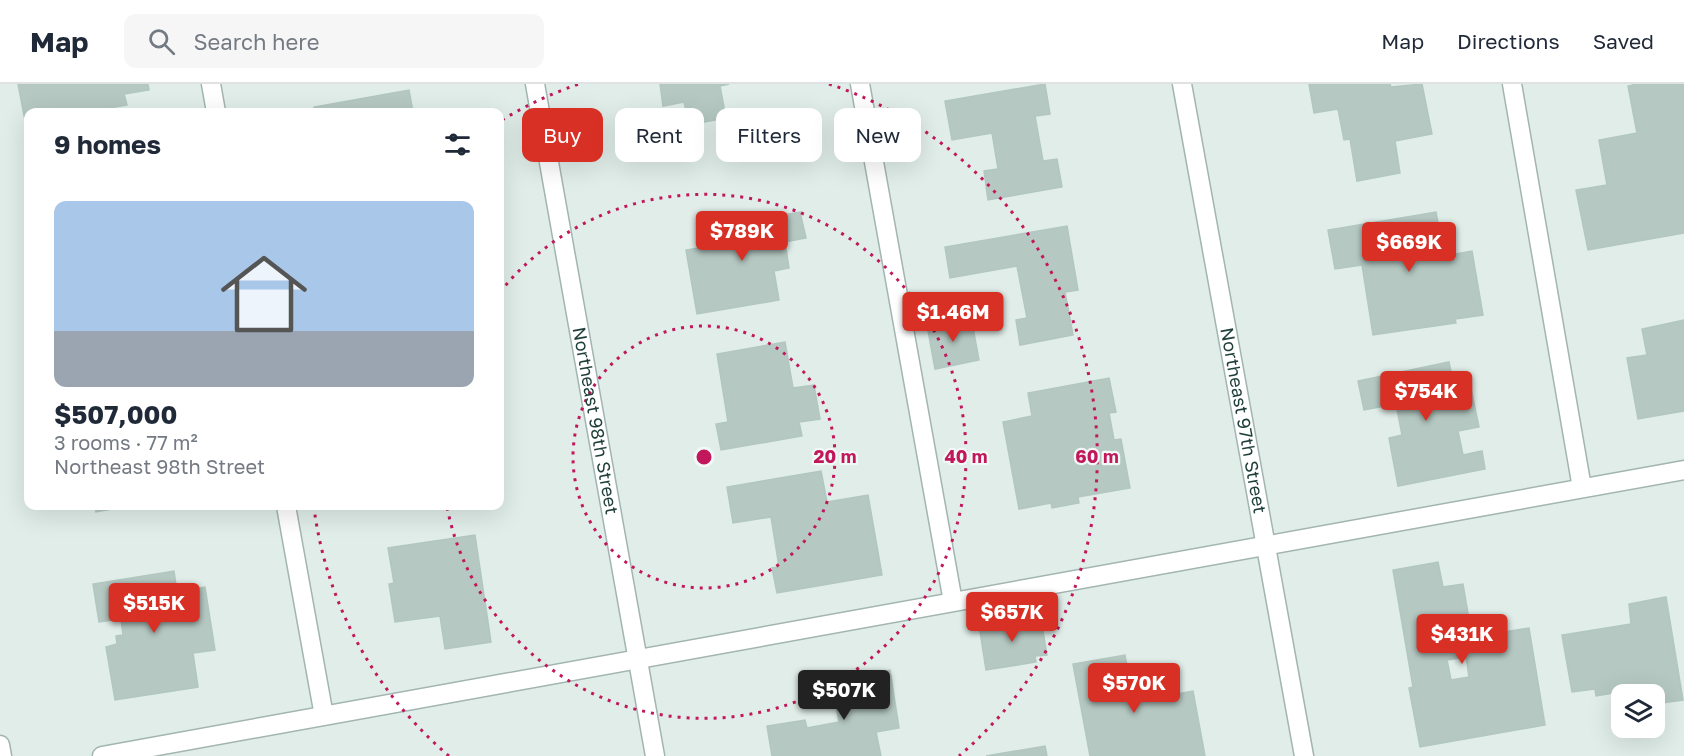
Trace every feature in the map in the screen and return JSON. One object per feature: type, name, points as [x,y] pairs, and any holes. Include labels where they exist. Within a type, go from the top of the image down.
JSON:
[{"type":"street","points":[[211,84],[215,108]]},
{"type":"street","name":"Northeast 98th Street","points":[[535,84],[655,756]]},
{"type":"street","points":[[860,84],[953,602]]},
{"type":"street","name":"Northeast 97th Street","points":[[1182,84],[1304,756]]},
{"type":"street","points":[[1512,84],[1582,488]]},
{"type":"street","points":[[102,756],[1684,470]]},
{"type":"street","points":[[287,510],[324,716]]},
{"type":"street","points":[[0,745],[2,756]]},
{"type":"building","points":[[18,84],[148,84],[149,90],[124,94],[127,105],[110,108],[24,108],[24,115]]},
{"type":"building","points":[[660,84],[729,84],[720,86],[724,108],[716,108],[716,120],[704,122],[704,108],[685,108],[684,102],[663,106]]},
{"type":"building","points":[[1045,84],[1050,114],[1035,116],[1043,161],[1057,159],[1062,187],[988,200],[984,171],[998,169],[992,133],[952,140],[945,101]]},
{"type":"building","points":[[1309,84],[1390,84],[1391,87],[1422,84],[1432,134],[1395,141],[1400,173],[1357,181],[1350,139],[1344,140],[1338,109],[1314,113]]},
{"type":"building","points":[[1684,84],[1684,233],[1588,250],[1576,190],[1607,185],[1599,140],[1637,133],[1628,86]]},
{"type":"building","points":[[409,90],[412,108],[314,108]]},
{"type":"building","points":[[800,212],[806,238],[785,242],[789,268],[774,271],[779,300],[697,314],[686,250],[704,247],[701,229]]},
{"type":"building","points":[[1436,212],[1444,256],[1472,251],[1483,315],[1455,319],[1456,323],[1373,335],[1362,265],[1335,269],[1328,230]]},
{"type":"building","points":[[1067,226],[1078,290],[1065,292],[1073,335],[1020,345],[1016,320],[1027,318],[1017,266],[950,278],[945,247]]},
{"type":"building","points":[[971,317],[979,360],[935,369],[927,325]]},
{"type":"building","points":[[1684,320],[1684,411],[1638,419],[1627,358],[1647,355],[1642,329]]},
{"type":"building","points":[[785,342],[793,388],[814,385],[820,419],[799,422],[802,436],[721,450],[716,424],[728,422],[717,354]]},
{"type":"building","points":[[1449,362],[1454,387],[1470,384],[1479,427],[1458,431],[1463,455],[1482,451],[1485,469],[1398,486],[1389,438],[1402,435],[1396,404],[1364,410],[1358,381]]},
{"type":"building","points":[[1109,378],[1116,412],[1109,413],[1114,440],[1121,439],[1130,488],[1078,497],[1079,503],[1052,508],[1051,503],[1019,509],[1003,422],[1032,416],[1028,393]]},
{"type":"building","points":[[821,471],[827,502],[868,495],[882,575],[777,593],[772,568],[779,567],[771,517],[733,523],[727,487]]},
{"type":"building","points":[[475,535],[491,642],[445,649],[440,616],[395,622],[389,584],[394,583],[388,548]]},
{"type":"building","points":[[1438,562],[1443,587],[1463,584],[1472,637],[1529,628],[1545,725],[1420,747],[1409,688],[1413,687],[1393,570]],"holes":[[[1466,657],[1469,677],[1451,680],[1447,660]]]},
{"type":"building","points":[[174,571],[177,592],[205,587],[215,650],[193,653],[198,687],[115,700],[106,647],[117,644],[116,636],[123,635],[121,619],[99,622],[93,584]]},
{"type":"building","points":[[1666,597],[1683,700],[1665,702],[1665,684],[1611,684],[1611,693],[1596,696],[1595,689],[1572,692],[1562,635],[1631,624],[1629,604]]},
{"type":"building","points":[[1029,618],[1029,621],[1041,619],[1047,655],[1035,656],[1036,662],[986,670],[979,625]]},
{"type":"building","points":[[1125,655],[1130,684],[1151,681],[1154,698],[1193,691],[1205,756],[1090,756],[1073,664]]},
{"type":"building","points":[[890,670],[899,728],[876,732],[881,756],[772,756],[767,726],[805,720],[807,728],[839,722],[831,680]]},
{"type":"building","points":[[1045,746],[1047,756],[986,756]]}]
